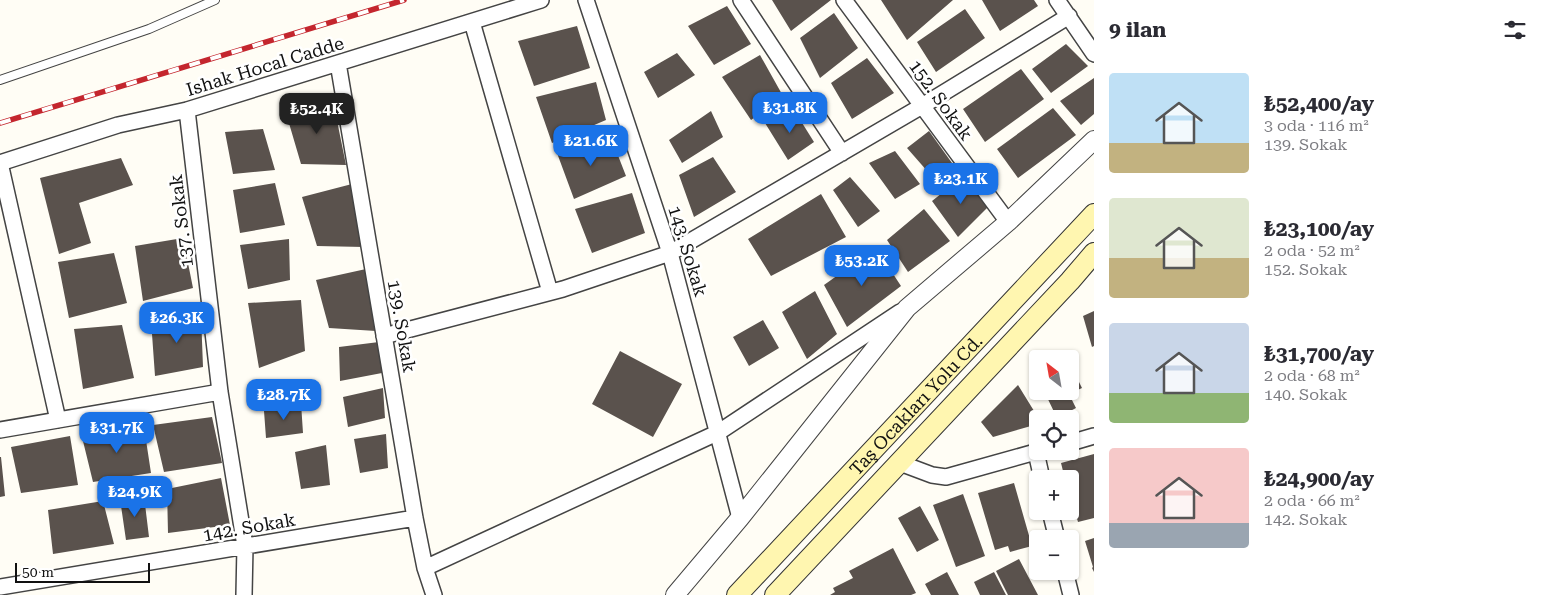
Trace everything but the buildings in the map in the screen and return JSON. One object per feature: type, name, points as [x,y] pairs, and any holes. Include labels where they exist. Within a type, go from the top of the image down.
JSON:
[{"type":"main road","name":"Taş Ocakları Yolu Cd.","points":[[737,595],[1094,214]]},
{"type":"main road","name":"Taş Ocakları Yolu Cd.","points":[[775,595],[1070,281],[1094,253]]},
{"type":"street","name":"Ishak Hocal Cadde","points":[[0,163],[118,125],[187,110],[541,0]]},
{"type":"street","name":"143. Sokak","points":[[586,0],[670,253],[719,432],[740,518]]},
{"type":"street","points":[[741,0],[842,153]]},
{"type":"street","name":"152. Sokak","points":[[844,0],[1008,222]]},
{"type":"street","points":[[1057,0],[1094,54]]},
{"type":"street","points":[[384,336],[550,292],[670,253],[922,106],[1069,16]]},
{"type":"street","points":[[472,22],[550,292]]},
{"type":"street","name":"139. Sokak","points":[[338,63],[415,518],[425,568],[434,595]]},
{"type":"street","name":"137. Sokak","points":[[187,110],[220,392],[245,546],[244,595]]},
{"type":"street","points":[[425,568],[719,432],[907,308],[1008,222],[1094,140]]},
{"type":"street","points":[[0,163],[58,420]]},
{"type":"street","points":[[675,595],[740,518],[907,308]]},
{"type":"street","points":[[0,430],[220,392]]},
{"type":"street","points":[[1079,440],[1094,436]]},
{"type":"street","points":[[900,463],[932,475],[946,477],[1029,454]]},
{"type":"street","name":"142. Sokak","points":[[0,588],[415,518]]},
{"type":"street","points":[[1067,580],[1071,595]]},
{"type":"lane","points":[[0,80],[149,28],[214,0]]},
{"type":"railway","points":[[0,123],[404,0]]}]
